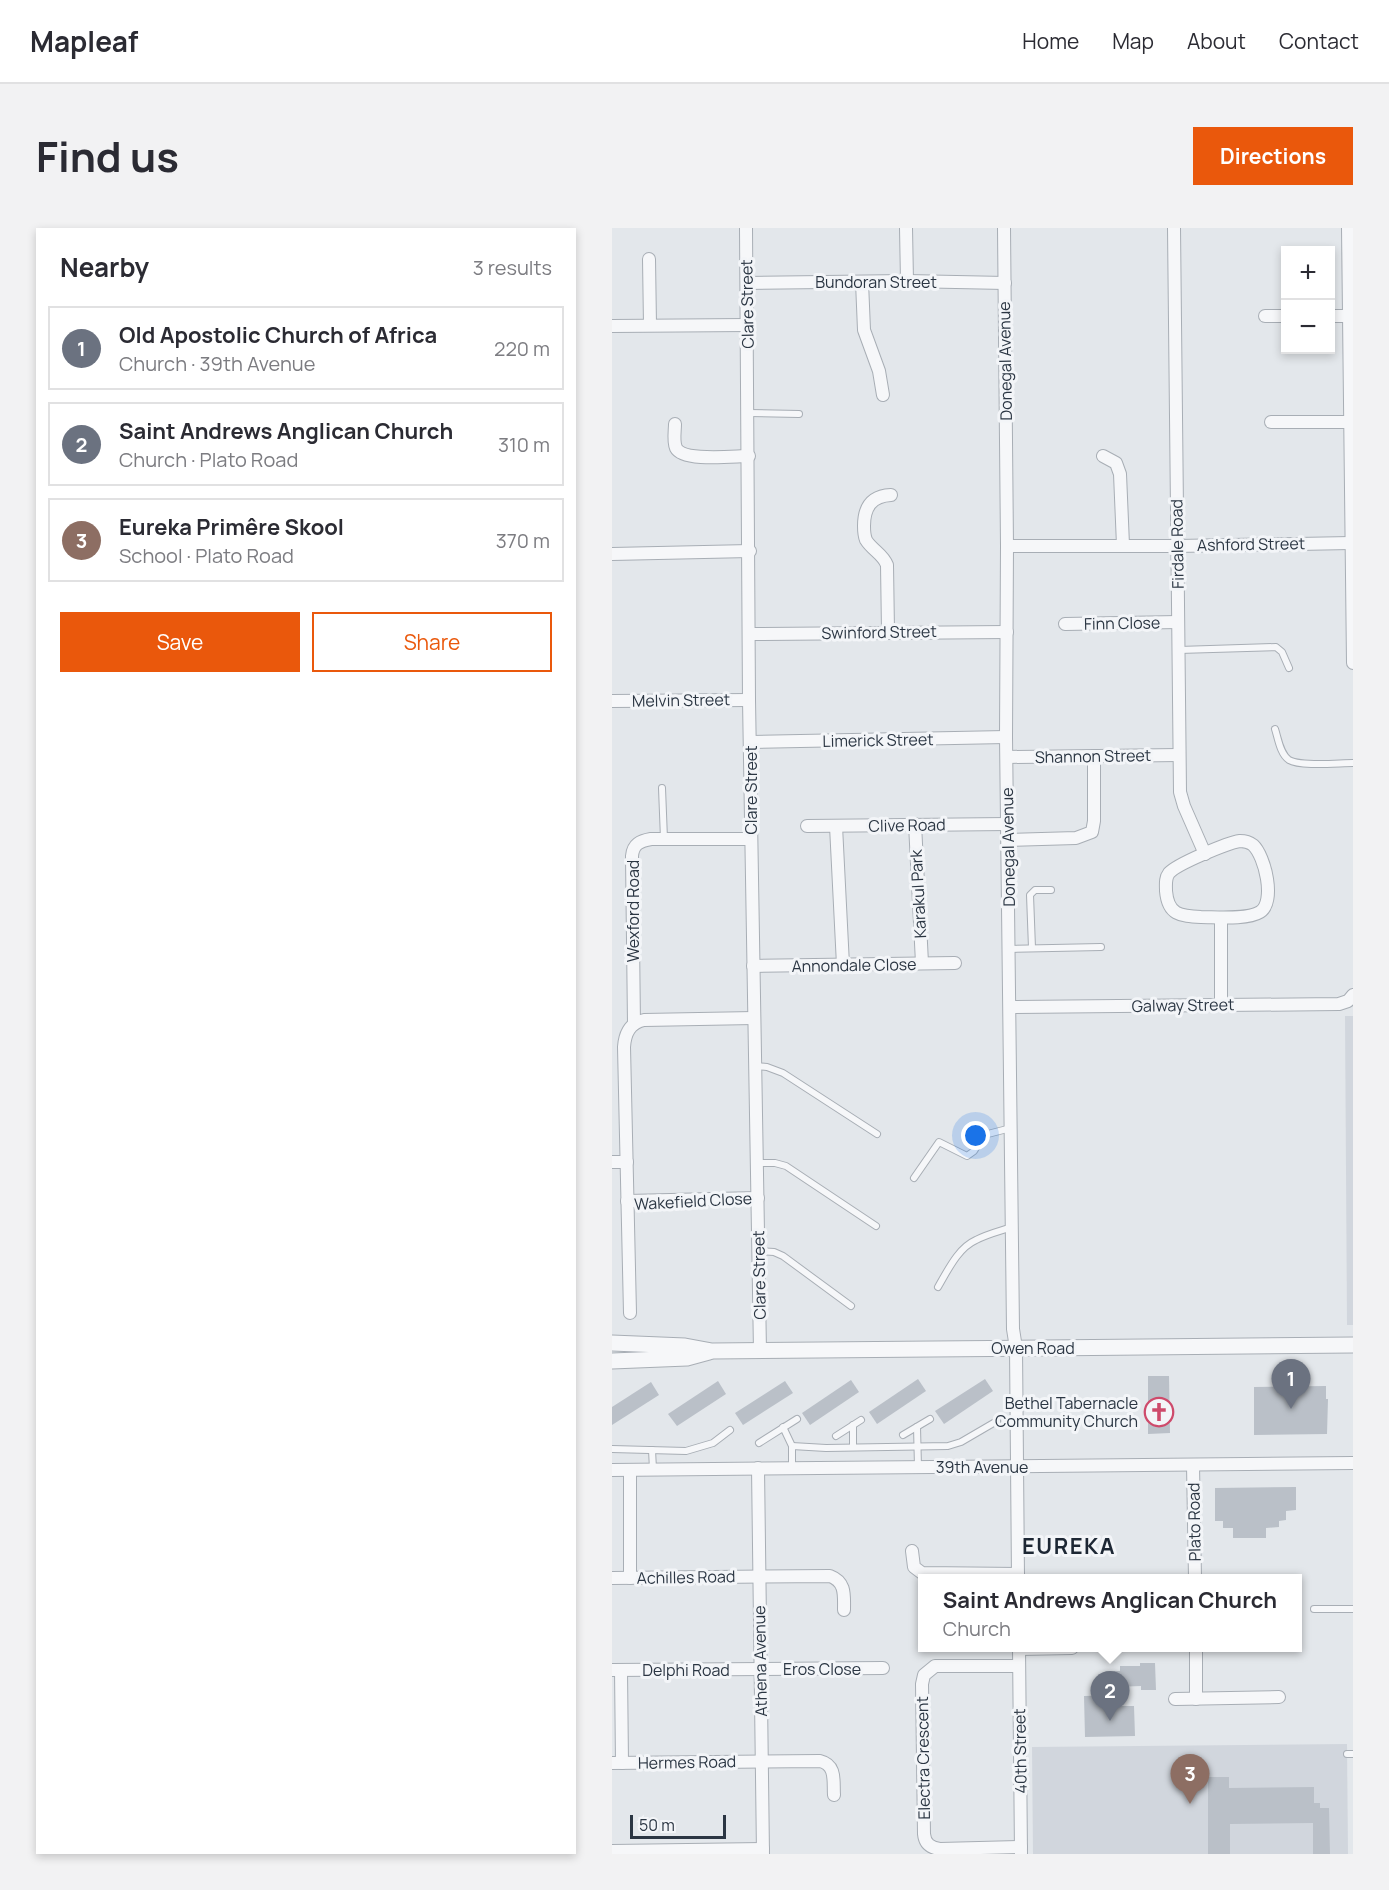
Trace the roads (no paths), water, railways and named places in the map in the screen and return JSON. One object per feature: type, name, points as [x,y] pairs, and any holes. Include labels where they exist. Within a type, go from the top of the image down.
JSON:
[{"type":"street","name":"Clare Street","points":[[746,228],[750,551],[749,700],[760,1351]]},
{"type":"street","points":[[906,228],[907,281]]},
{"type":"street","name":"Donegal Avenue","points":[[1004,228],[1006,737],[1013,1329],[1016,1348],[1017,1466]]},
{"type":"street","name":"Firdale Road","points":[[1174,228],[1179,755],[1182,798],[1205,854]]},
{"type":"street","points":[[1348,228],[1351,316],[1353,663]]},
{"type":"street","points":[[649,259],[650,325]]},
{"type":"street","name":"Bundoran Street","points":[[747,283],[907,281],[1005,283]]},
{"type":"street","points":[[862,282],[864,330],[879,371],[883,395]]},
{"type":"street","points":[[1265,316],[1281,316]]},
{"type":"street","points":[[1335,316],[1351,316]]},
{"type":"street","points":[[612,326],[747,325]]},
{"type":"street","points":[[1271,422],[1350,422]]},
{"type":"street","points":[[675,424],[675,445],[681,453],[692,457],[749,456]]},
{"type":"street","points":[[1103,456],[1116,463],[1120,474],[1123,545]]},
{"type":"street","points":[[888,632],[887,565],[884,558],[865,538],[864,515],[873,500],[891,495]]},
{"type":"street","name":"Ashford Street","points":[[1007,546],[1351,543]]},
{"type":"street","points":[[612,554],[750,551]]},
{"type":"street","name":"Finn Close","points":[[1065,624],[1178,622]]},
{"type":"street","name":"Swinford Street","points":[[750,634],[1007,632]]},
{"type":"street","name":"Melvin Street","points":[[612,701],[749,700]]},
{"type":"street","name":"Limerick Street","points":[[751,742],[1006,737]]},
{"type":"street","name":"Shannon Street","points":[[1007,757],[1179,755]]},
{"type":"street","points":[[1008,840],[1077,838],[1092,832],[1094,756]]},
{"type":"street","name":"Karakul Park","points":[[915,824],[922,963]]},
{"type":"street","name":"Clive Road","points":[[807,826],[1008,824]]},
{"type":"street","points":[[836,826],[843,965]]},
{"type":"street","name":"Wexford Road","points":[[634,1024],[633,850],[642,841],[751,839]]},
{"type":"street","points":[[1246,841],[1255,847],[1266,873],[1268,904],[1265,909],[1251,916],[1221,918],[1179,915],[1172,910],[1167,901],[1166,881],[1169,873],[1176,867],[1205,854],[1231,843],[1246,841]]},
{"type":"street","points":[[1221,918],[1221,1004]]},
{"type":"street","name":"Annondale Close","points":[[753,966],[955,963]]},
{"type":"street","name":"Galway Street","points":[[1010,1007],[1339,1004],[1348,1001],[1353,995]]},
{"type":"street","points":[[627,1202],[625,1105],[618,1048],[627,1032],[634,1024],[644,1020],[754,1018]]},
{"type":"street","points":[[612,1105],[625,1105]]},
{"type":"street","points":[[612,1162],[627,1162]]},
{"type":"street","name":"Wakefield Close","points":[[630,1313],[627,1202],[758,1198]]},
{"type":"street","name":"Owen Road","points":[[612,1343],[676,1345],[712,1351],[1353,1345]]},
{"type":"street","name":"Owen Road","points":[[612,1360],[687,1358],[712,1351]]},
{"type":"street","name":"39th Avenue","points":[[612,1470],[1353,1463]]},
{"type":"street","name":"Plato Road","points":[[1193,1465],[1195,1574]]},
{"type":"street","points":[[1017,1466],[1018,1574]]},
{"type":"street","name":"Athena Avenue","points":[[758,1468],[763,1852]]},
{"type":"street","points":[[630,1470],[630,1578]]},
{"type":"street","points":[[912,1551],[914,1567],[922,1574]]},
{"type":"street","name":"Achilles Road","points":[[612,1578],[825,1575],[834,1577],[841,1583],[844,1589],[844,1610]]},
{"type":"street","name":"40th Street","points":[[1019,1652],[1021,1851]]},
{"type":"street","points":[[1196,1652],[1196,1699]]},
{"type":"street","name":"Electra Crescent","points":[[1019,1666],[935,1666],[924,1675],[922,1695],[926,1842],[932,1848],[940,1849],[1021,1851]]},
{"type":"street","name":"Eros Close","points":[[760,1669],[883,1668]]},
{"type":"street","name":"Delphi Road","points":[[617,1670],[760,1669]]},
{"type":"street","points":[[617,1670],[617,1763]]},
{"type":"street","points":[[1175,1699],[1279,1697]]},
{"type":"street","name":"Hermes Road","points":[[617,1763],[825,1762],[833,1770],[834,1795]]},
{"type":"street","points":[[612,1851],[763,1852]]},
{"type":"lane","points":[[748,413],[799,414]]},
{"type":"lane","points":[[1178,650],[1276,647],[1282,652],[1289,668]]},
{"type":"lane","points":[[1275,729],[1284,755],[1289,760],[1353,763]]},
{"type":"lane","points":[[663,788],[664,839]]},
{"type":"lane","points":[[1032,948],[1030,895],[1035,890],[1051,890]]},
{"type":"lane","points":[[1009,949],[1101,947]]},
{"type":"lane","points":[[756,1066],[783,1073],[877,1134]]},
{"type":"lane","points":[[914,1178],[939,1142],[967,1156],[974,1151],[984,1136],[1011,1128]]},
{"type":"lane","points":[[758,1162],[775,1162],[786,1166],[876,1226]]},
{"type":"lane","points":[[938,1287],[956,1258],[968,1245],[980,1238],[1012,1227]]},
{"type":"lane","points":[[759,1251],[774,1252],[783,1256],[851,1306]]},
{"type":"lane","points":[[759,1443],[797,1419]]},
{"type":"lane","points":[[903,1435],[930,1419]]},
{"type":"lane","points":[[836,1436],[861,1420]]},
{"type":"lane","points":[[792,1446],[954,1445],[997,1421]]},
{"type":"lane","points":[[853,1425],[853,1447]]},
{"type":"lane","points":[[783,1427],[792,1446],[792,1468]]},
{"type":"lane","points":[[917,1427],[918,1467]]},
{"type":"lane","points":[[612,1449],[686,1451],[713,1443],[730,1430]]},
{"type":"lane","points":[[652,1450],[652,1469]]},
{"type":"lane","points":[[1314,1609],[1353,1609]]},
{"type":"place","name":"Old Apostolic Church of Africa","points":[[1291,1409]]},
{"type":"place","name":"Bethel Tabernacle Community Church","points":[[1159,1412]]},
{"type":"place","name":"Saint Andrews Anglican Church","points":[[1110,1721]]},
{"type":"place","name":"Eureka Primêre Skool","points":[[1190,1804]]},
{"type":"district","name":"EUREKA","points":[[1069,1546]]}]
